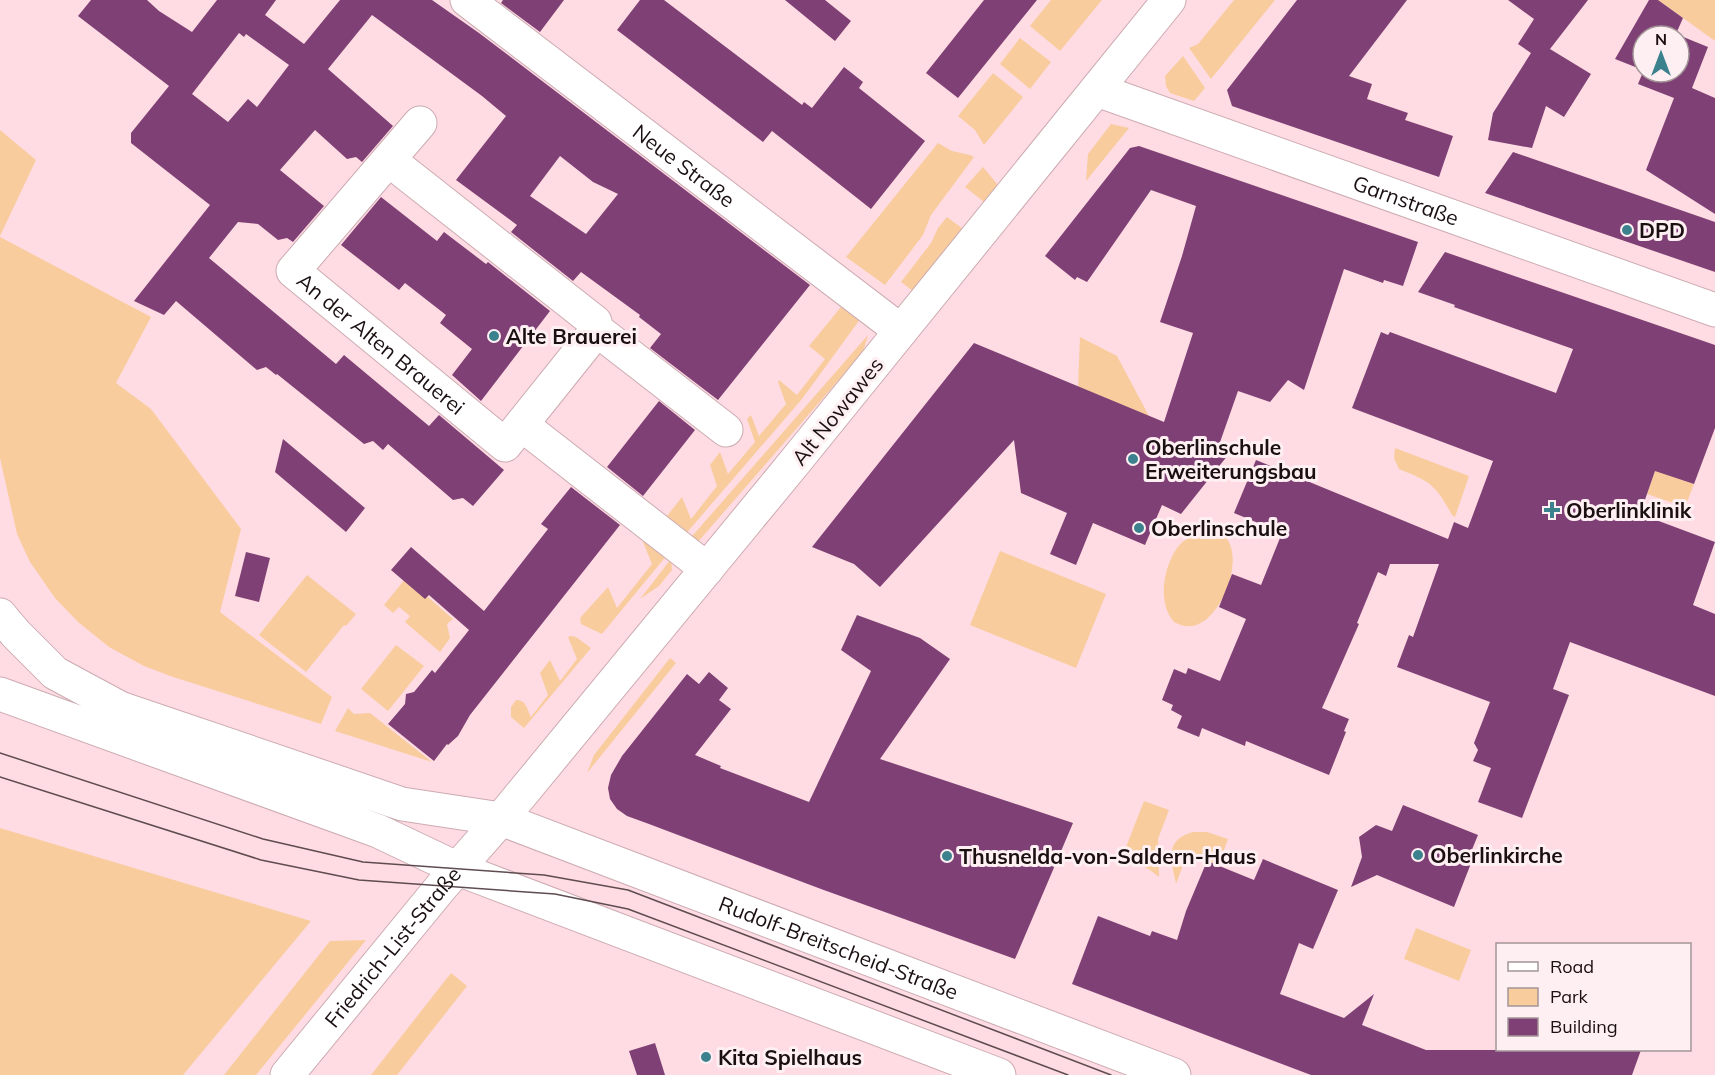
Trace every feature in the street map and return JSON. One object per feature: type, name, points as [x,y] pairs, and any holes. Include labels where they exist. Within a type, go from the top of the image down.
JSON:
[{"type":"main road","name":"Neue Straße","points":[[467,0],[901,331]]},
{"type":"main road","name":"Alt Nowawes","points":[[501,819],[1169,0]]},
{"type":"main road","name":"Garnstraße","points":[[1097,90],[1715,310]]},
{"type":"main road","name":"An der Alten Brauerei","points":[[420,123],[293,271],[505,445],[597,330]]},
{"type":"main road","points":[[389,160],[595,322],[597,330],[726,430]]},
{"type":"main road","points":[[522,425],[707,569]]},
{"type":"main road","name":"Rudolf-Breitscheid-Straße","points":[[0,615],[55,673],[120,708],[402,804],[501,819],[1174,1075]]},
{"type":"main road","points":[[0,694],[378,831],[458,869],[999,1075]]},
{"type":"main road","name":"Friedrich-List-Straße","points":[[287,1075],[420,912],[501,819]]},
{"type":"green space","points":[[1051,0],[1102,0],[1060,51],[1030,26]]},
{"type":"green space","points":[[1234,0],[1275,0],[1211,79],[1189,48],[1198,44]]},
{"type":"green space","points":[[1658,0],[1715,0],[1715,41]]},
{"type":"green space","points":[[1020,38],[1051,62],[1030,89],[1000,64]]},
{"type":"green space","points":[[1183,56],[1205,88],[1194,101],[1170,93],[1166,86],[1165,76]]},
{"type":"green space","points":[[993,73],[1023,97],[984,145],[975,130],[958,116]]},
{"type":"green space","points":[[1111,124],[1129,128],[1086,181],[1088,154]]},
{"type":"green space","points":[[0,130],[36,160],[0,236]]},
{"type":"green space","points":[[938,143],[952,151],[974,157],[931,215],[923,235],[885,285],[846,257]]},
{"type":"green space","points":[[983,167],[998,185],[984,202],[965,187]]},
{"type":"green space","points":[[947,217],[963,229],[913,291],[901,282],[931,243],[938,228]]},
{"type":"green space","points":[[0,237],[151,317],[116,383],[151,409],[241,529],[220,612],[332,697],[321,724],[173,677],[144,666],[109,647],[78,622],[55,598],[30,562],[17,534],[0,458]]},
{"type":"green space","points":[[848,306],[861,318],[802,399],[683,537],[663,521],[682,497],[691,519],[717,486],[710,465],[720,452],[728,474],[755,442],[747,419],[751,415],[759,436],[786,404],[779,380],[797,395],[825,359],[809,346],[841,307]]},
{"type":"green space","points":[[868,335],[863,352],[697,543],[687,542]]},
{"type":"green space","points":[[1080,337],[1117,356],[1149,416],[1078,387]]},
{"type":"green space","points":[[1395,448],[1469,476],[1455,517],[1431,485],[1399,469],[1394,458]]},
{"type":"green space","points":[[1659,459],[1674,477],[1694,484],[1685,507],[1647,494]]},
{"type":"green space","points":[[1208,531],[1221,534],[1229,543],[1233,557],[1231,573],[1218,606],[1207,619],[1195,625],[1181,625],[1173,621],[1167,610],[1164,592],[1166,573],[1172,556],[1183,542]]},
{"type":"green space","points":[[646,539],[667,555],[602,634],[581,624],[580,618],[608,587],[617,608],[652,564],[643,542]]},
{"type":"green space","points":[[1000,551],[1106,594],[1076,668],[970,625]]},
{"type":"green space","points":[[671,559],[672,570],[659,586],[640,599]]},
{"type":"green space","points":[[307,575],[356,614],[346,626],[344,625],[306,672],[259,635]]},
{"type":"green space","points":[[406,578],[453,619],[447,624],[450,638],[440,652],[405,622],[410,616],[399,607],[393,613],[384,605]]},
{"type":"green space","points":[[571,636],[591,648],[524,728],[511,717],[511,707],[516,700],[520,700],[531,717],[548,695],[540,673],[550,660],[560,681],[577,659],[568,637]]},
{"type":"green space","points":[[396,645],[424,666],[388,711],[361,689]]},
{"type":"green space","points":[[670,658],[676,663],[587,773],[594,755]]},
{"type":"green space","points":[[348,708],[354,714],[370,713],[432,762],[335,731]]},
{"type":"green space","points":[[1144,801],[1169,810],[1158,839],[1159,877],[1140,866],[1119,865]]},
{"type":"green space","points":[[0,828],[311,921],[183,1075],[0,1075]]},
{"type":"green space","points":[[1193,832],[1207,832],[1228,839],[1218,866],[1187,854],[1176,884],[1172,867],[1172,852],[1177,840]]},
{"type":"green space","points":[[1416,928],[1471,950],[1459,981],[1404,959]]},
{"type":"green space","points":[[366,940],[256,1075],[224,1075],[330,941]]},
{"type":"green space","points":[[451,973],[467,986],[397,1075],[371,1075]]},
{"type":"building","points":[[91,0],[147,0],[159,11],[192,32],[217,0],[276,0],[265,15],[304,44],[340,0],[432,0],[479,33],[810,285],[718,400],[650,348],[661,334],[639,317],[640,315],[581,272],[573,281],[511,232],[517,225],[456,180],[506,116],[372,15],[328,69],[393,126],[362,162],[356,157],[347,159],[315,130],[280,170],[324,206],[293,242],[287,238],[278,240],[258,224],[238,222],[209,258],[336,364],[344,355],[429,426],[439,415],[504,470],[473,506],[463,498],[453,500],[388,444],[383,450],[373,441],[364,444],[277,374],[266,367],[257,370],[176,301],[164,315],[134,301],[210,205],[131,143],[131,133],[169,86],[78,16]],"holes":[[[239,33],[244,37],[246,34],[289,65],[257,107],[248,99],[228,122],[192,94]],[[560,156],[593,182],[618,194],[586,234],[530,196]]]},
{"type":"building","points":[[503,0],[564,0],[540,32],[501,3]]},
{"type":"building","points":[[640,0],[664,0],[802,105],[804,102],[812,108],[844,67],[863,82],[859,88],[925,141],[871,209],[772,131],[763,142],[617,30]]},
{"type":"building","points":[[785,0],[825,0],[851,21],[835,41]]},
{"type":"building","points":[[984,0],[1037,0],[958,98],[926,73]]},
{"type":"building","points":[[1297,0],[1407,0],[1349,76],[1372,84],[1367,99],[1408,113],[1405,120],[1453,136],[1439,177],[1232,106],[1227,90]]},
{"type":"building","points":[[1508,0],[1588,0],[1550,49],[1591,74],[1564,117],[1546,106],[1532,148],[1488,140],[1493,113],[1531,53],[1518,44],[1534,19]]},
{"type":"building","points":[[1649,0],[1658,0],[1683,18],[1680,24],[1635,24]]},
{"type":"building","points":[[1631,31],[1631,65],[1615,59]]},
{"type":"building","points":[[1691,40],[1708,47],[1692,88],[1715,98],[1715,214],[1646,170],[1674,98],[1638,84],[1691,84]]},
{"type":"building","points":[[1139,146],[1418,242],[1403,286],[1384,280],[1383,283],[1344,269],[1304,390],[1288,380],[1270,402],[1238,391],[1219,445],[1232,450],[1181,514],[1162,505],[1145,545],[1093,523],[1076,565],[1050,554],[1067,513],[1021,493],[1014,440],[880,587],[854,564],[812,547],[974,343],[1164,422],[1193,333],[1160,322],[1196,206],[1151,190],[1087,282],[1077,277],[1075,280],[1045,256],[1130,148]]},
{"type":"building","points":[[1513,152],[1715,222],[1715,272],[1485,193]]},
{"type":"building","points":[[381,197],[437,241],[444,232],[486,264],[488,262],[550,311],[481,401],[452,375],[472,349],[440,323],[446,315],[405,283],[399,290],[341,245]]},
{"type":"building","points":[[1445,252],[1715,345],[1715,428],[1694,484],[1655,471],[1640,514],[1715,542],[1693,605],[1715,614],[1715,696],[1570,642],[1553,689],[1569,695],[1522,818],[1478,802],[1491,768],[1473,761],[1478,750],[1474,743],[1490,702],[1397,667],[1409,635],[1413,637],[1439,564],[1390,564],[1386,576],[1378,572],[1357,623],[1359,624],[1322,708],[1349,719],[1329,775],[1246,741],[1245,746],[1202,728],[1199,737],[1177,728],[1182,716],[1171,710],[1173,705],[1162,700],[1174,669],[1186,674],[1188,668],[1220,681],[1246,619],[1219,607],[1232,574],[1261,585],[1282,533],[1234,513],[1256,460],[1448,539],[1454,522],[1468,528],[1493,461],[1352,408],[1381,332],[1388,335],[1390,332],[1556,393],[1573,349],[1418,292]]},
{"type":"building","points":[[659,401],[695,430],[643,496],[607,467]]},
{"type":"building","points":[[283,439],[365,508],[346,532],[275,472]]},
{"type":"building","points":[[571,487],[620,525],[470,715],[458,736],[447,744],[434,761],[388,724],[405,704],[406,694],[414,692],[432,670],[435,673],[469,630],[429,595],[425,599],[391,570],[411,547],[484,611],[548,529],[541,524]]},
{"type":"building","points":[[246,552],[270,558],[259,602],[235,596]]},
{"type":"building","points":[[857,615],[920,638],[950,659],[880,759],[1073,823],[1015,959],[627,816],[617,809],[610,799],[608,788],[611,775],[622,756],[687,674],[699,684],[709,672],[728,688],[719,700],[731,709],[695,755],[721,766],[720,768],[809,802],[871,671],[841,650]]},
{"type":"building","name":"Oberlinkirche","points":[[1403,805],[1478,835],[1471,852],[1475,853],[1454,907],[1377,875],[1351,887],[1362,857],[1359,837],[1376,825],[1392,831]]},
{"type":"building","points":[[1263,859],[1338,890],[1313,949],[1299,943],[1280,994],[1344,1018],[1374,994],[1362,1025],[1426,1050],[1641,1051],[1632,1075],[1311,1075],[1072,984],[1098,916],[1150,936],[1152,931],[1177,940],[1186,911],[1207,861],[1254,880]]},
{"type":"building","points":[[655,1043],[665,1075],[637,1075],[629,1051]]},
{"type":"tram line","points":[[0,753],[263,839],[363,862],[544,875],[628,890],[1111,1075]]},
{"type":"tram line","points":[[0,777],[261,860],[359,880],[555,894],[628,909],[1068,1075]]},
{"type":"place","name":"DPD","points":[[1627,230]]},
{"type":"place","name":"Alte Brauerei","points":[[494,336]]},
{"type":"place","name":"Oberlinschule Erweiterungsbau","points":[[1133,459]]},
{"type":"place","name":"Oberlinklinik","points":[[1552,510]]},
{"type":"place","name":"Oberlinschule","points":[[1139,528]]},
{"type":"place","name":"Oberlinkirche","points":[[1418,855]]},
{"type":"place","name":"Thusnelda-von-Saldern-Haus","points":[[947,856]]},
{"type":"place","name":"Kita Spielhaus","points":[[706,1057]]}]
